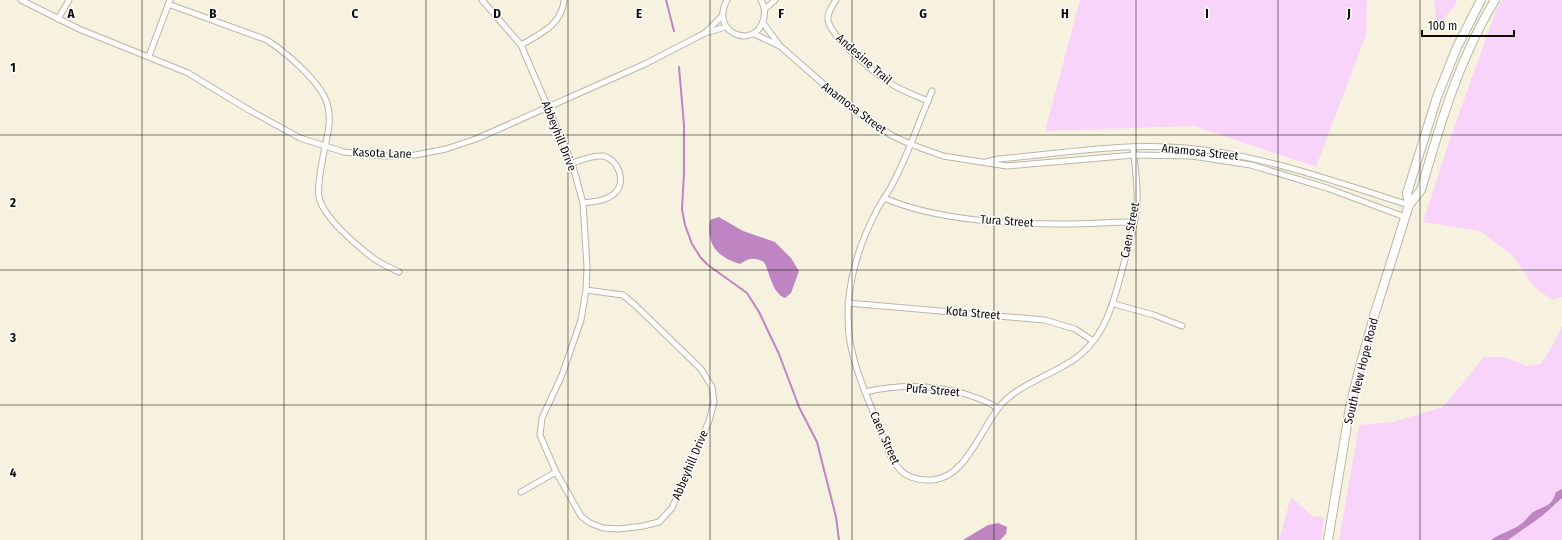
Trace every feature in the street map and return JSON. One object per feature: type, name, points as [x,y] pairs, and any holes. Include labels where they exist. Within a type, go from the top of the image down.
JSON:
[{"type":"main road","name":"South New Hope Road","points":[[1409,205],[1407,193],[1437,97],[1457,47],[1481,0]]},
{"type":"main road","name":"South New Hope Road","points":[[1328,540],[1350,406],[1374,316],[1409,205],[1421,190],[1457,74],[1484,17],[1495,0]]},
{"type":"street","name":"Kasota Lane","points":[[21,0],[58,19],[188,73],[249,110],[300,138],[325,147],[362,155],[415,155],[446,149],[476,139],[645,64],[705,33],[726,27]]},
{"type":"street","points":[[58,19],[69,0]]},
{"type":"street","name":"Abbeyhill Drive","points":[[482,0],[521,45],[572,162],[582,203],[586,242],[586,290],[581,320],[562,375],[542,418],[540,435],[556,472],[581,516],[590,523],[603,528],[618,529],[643,526],[659,522],[672,508],[709,421],[714,402],[712,386],[701,369],[623,295],[586,290]]},
{"type":"street","points":[[521,45],[548,30],[555,23],[563,8],[564,0]]},
{"type":"street","name":"Kasota Lane","points":[[705,33],[722,16],[727,0]]},
{"type":"street","points":[[722,16],[726,27],[734,33],[742,35],[754,34],[763,23],[765,9],[761,0]]},
{"type":"street","points":[[765,9],[775,0]]},
{"type":"street","name":"Andesine Trail","points":[[836,0],[830,10],[828,18],[831,30],[845,45],[886,81],[928,101]]},
{"type":"street","points":[[149,56],[169,2],[266,40],[280,49],[311,79],[327,102],[330,116],[319,197],[326,212],[335,223],[373,258],[399,272]]},
{"type":"street","name":"Anamosa Street","points":[[763,23],[780,46],[852,109],[891,135],[910,144],[943,156],[1007,166],[1134,155],[1192,156],[1251,165],[1327,188],[1405,217]]},
{"type":"street","name":"Anamosa Street","points":[[754,34],[772,44],[780,46]]},
{"type":"street","name":"Caen Street","points":[[932,91],[894,182],[863,238],[856,262],[848,303],[850,341],[865,392],[891,458],[900,471],[908,477],[922,480],[944,478],[956,470],[966,458],[998,408],[1011,395],[1081,355],[1093,341],[1105,323],[1114,304],[1134,222],[1137,203],[1133,147]]},
{"type":"street","name":"Anamosa Street","points":[[985,162],[998,158],[1133,147],[1185,147],[1236,154],[1287,167],[1409,205]]},
{"type":"street","points":[[572,162],[602,156],[611,160],[617,166],[621,176],[616,193],[607,198],[582,203]]},
{"type":"street","name":"Tura Street","points":[[884,198],[905,207],[923,212],[996,221],[1039,224],[1134,222]]},
{"type":"street","name":"Kota Street","points":[[848,303],[1045,320],[1075,329],[1093,341]]},
{"type":"street","points":[[1114,304],[1154,315],[1182,326]]},
{"type":"street","name":"Pufa Street","points":[[865,392],[904,386],[963,392],[980,397],[998,408]]},
{"type":"street","points":[[521,492],[556,472]]},
{"type":"shaded area","points":[[1080,0],[1367,0],[1366,35],[1316,167],[1194,126],[1045,131]]},
{"type":"shaded area","points":[[1434,0],[1457,0],[1454,7],[1437,26]]},
{"type":"shaded area","points":[[1502,0],[1562,0],[1562,297],[1552,300],[1534,287],[1512,255],[1480,231],[1423,222],[1448,145],[1496,10]]},
{"type":"shaded area","points":[[719,217],[743,231],[775,242],[791,258],[799,271],[791,293],[785,298],[777,292],[764,262],[757,259],[752,259],[746,260],[740,264],[725,258],[719,253],[712,243],[709,228],[710,220]]},
{"type":"shaded area","points":[[1562,326],[1562,489],[1556,492],[1550,504],[1532,513],[1517,526],[1491,540],[1339,540],[1359,425],[1393,422],[1443,407],[1484,357],[1504,357],[1527,366],[1541,364],[1554,343]]},
{"type":"shaded area","points":[[1562,489],[1562,498],[1542,516],[1508,540],[1491,540],[1517,526],[1536,510],[1549,504],[1556,492]]},
{"type":"shaded area","points":[[1291,497],[1312,516],[1324,518],[1321,540],[1279,540]]},
{"type":"shaded area","points":[[1562,498],[1562,540],[1508,540],[1542,516]]},
{"type":"shaded area","points":[[998,523],[1007,527],[1006,534],[1000,540],[963,540],[988,525]]},
{"type":"waterway","points":[[666,0],[674,31]]},
{"type":"waterway","points":[[679,67],[684,125],[682,209],[685,225],[692,244],[701,258],[708,265],[747,293],[759,312],[779,354],[799,407],[817,442],[836,517],[839,540]]}]
